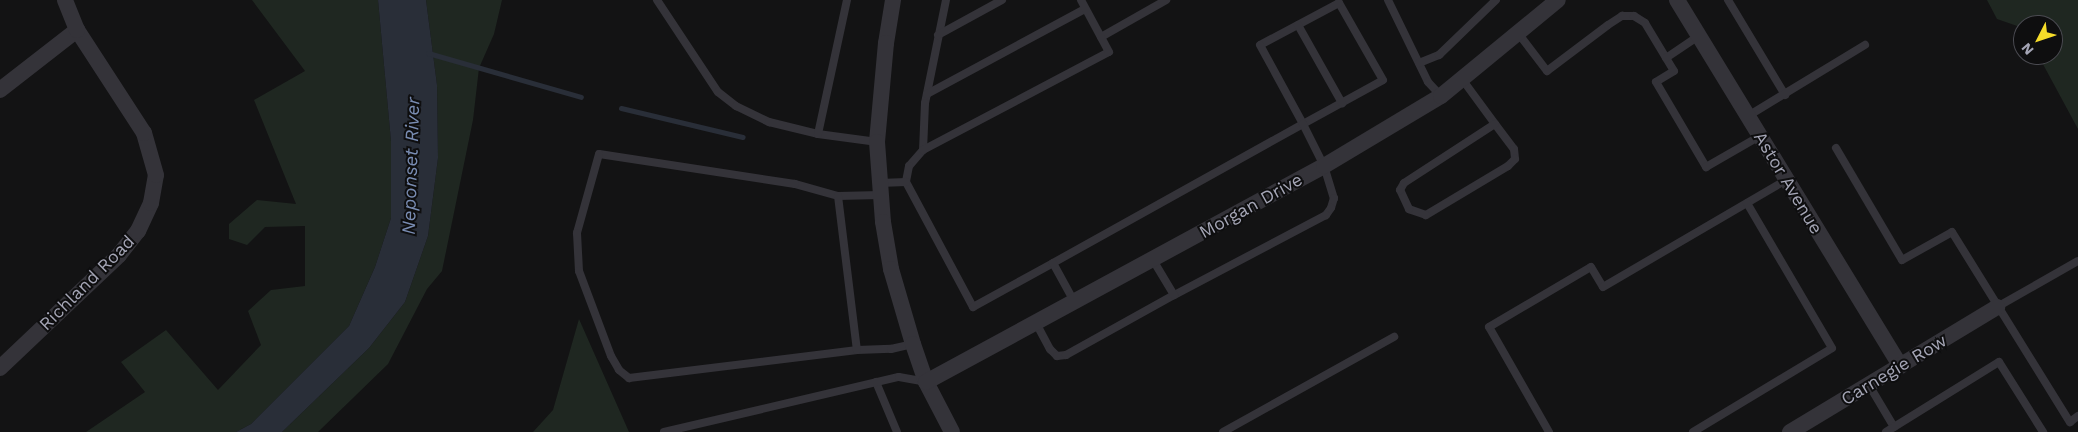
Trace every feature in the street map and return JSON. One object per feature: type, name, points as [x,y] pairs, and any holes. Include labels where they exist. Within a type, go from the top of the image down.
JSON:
[{"type":"street","name":"Richland Road","points":[[0,368],[119,255],[138,231],[151,204],[156,175],[144,133],[76,30],[66,0]]},
{"type":"street","points":[[893,0],[886,42],[877,142],[880,189],[891,269],[913,344],[926,382],[952,432]]},
{"type":"street","name":"Morgan Drive","points":[[926,382],[1324,166],[1441,96],[1558,0]]},
{"type":"street","name":"Astor Avenue","points":[[1678,0],[1900,366]]},
{"type":"street","points":[[0,90],[76,30]]},
{"type":"street","name":"Carnegie Row","points":[[1790,432],[1997,307]]},
{"type":"lane","points":[[657,0],[718,92],[736,106],[769,122],[818,134],[877,142]]},
{"type":"lane","points":[[818,134],[847,0]]},
{"type":"lane","points":[[923,150],[927,94],[946,0]]},
{"type":"lane","points":[[938,35],[1002,0]]},
{"type":"lane","points":[[1036,323],[1050,349],[1057,356],[1066,355],[1174,295],[1326,215],[1334,198],[1324,166],[1303,124],[1260,45],[1339,3],[1383,80],[1342,103],[1303,124],[973,307],[906,182],[909,166],[923,150],[1108,52],[1081,0]]},
{"type":"lane","points":[[1101,38],[1166,0]]},
{"type":"lane","points":[[1388,0],[1419,63],[1441,96]]},
{"type":"lane","points":[[1419,63],[1439,54],[1496,0]]},
{"type":"lane","points":[[1728,0],[1785,95]]},
{"type":"lane","points":[[927,94],[1086,9]]},
{"type":"lane","points":[[1518,33],[1547,71],[1622,16],[1634,16],[1645,23],[1674,71],[1656,82],[1706,166],[1760,136]]},
{"type":"lane","points":[[1298,25],[1342,103]]},
{"type":"lane","points":[[1666,58],[1699,36]]},
{"type":"lane","points":[[1748,116],[1865,45]]},
{"type":"lane","points":[[1462,79],[1514,149],[1515,159],[1508,166],[1426,215],[1409,209],[1400,190],[1404,183],[1495,124]]},
{"type":"lane","points":[[1836,148],[1902,260],[1952,232],[2070,422],[2078,416]]},
{"type":"lane","points":[[906,182],[880,189],[838,196],[795,184],[599,154],[577,233],[576,256],[611,356],[619,370],[629,378],[857,350],[891,349],[913,344]]},
{"type":"lane","points":[[1549,432],[1488,326],[1591,267],[1603,287],[1786,180]]},
{"type":"lane","points":[[838,196],[857,350]]},
{"type":"lane","points":[[1693,432],[1832,348],[1747,203]]},
{"type":"lane","points":[[1153,260],[1174,295]]},
{"type":"lane","points":[[1997,307],[2078,261]]},
{"type":"lane","points":[[1053,263],[1074,303]]},
{"type":"lane","points":[[1223,432],[1394,337]]},
{"type":"lane","points":[[1886,432],[1998,362],[2042,432]]},
{"type":"lane","points":[[664,432],[899,377],[926,382]]},
{"type":"lane","points":[[876,382],[897,432]]},
{"type":"lane","points":[[1869,385],[1894,427]]},
{"type":"shaded area","points":[[252,0],[378,0],[391,141],[391,218],[375,267],[349,326],[251,424],[236,432],[86,432],[145,392],[121,362],[166,330],[218,390],[261,345],[248,311],[271,290],[305,286],[305,226],[265,227],[247,245],[229,239],[229,224],[257,200],[296,204],[254,100],[305,71]]},
{"type":"shaded area","points":[[426,0],[502,0],[494,34],[479,68],[473,120],[442,271],[427,289],[388,364],[318,432],[282,432],[369,348],[405,302],[428,236],[438,158],[437,85]]},
{"type":"shaded area","points":[[1987,0],[2078,0],[2078,129],[2043,65],[2063,65],[2063,15],[2013,15],[2013,25],[1997,19]]},
{"type":"shaded area","points":[[579,319],[629,432],[533,432],[553,410]]},
{"type":"water","name":"Neponset River","points":[[378,0],[426,0],[437,85],[438,158],[428,236],[405,302],[369,348],[282,432],[236,432],[251,424],[349,326],[375,267],[391,218],[391,141]]},
{"type":"waterway","points":[[428,53],[581,97]]},
{"type":"waterway","points":[[621,108],[743,137]]}]
